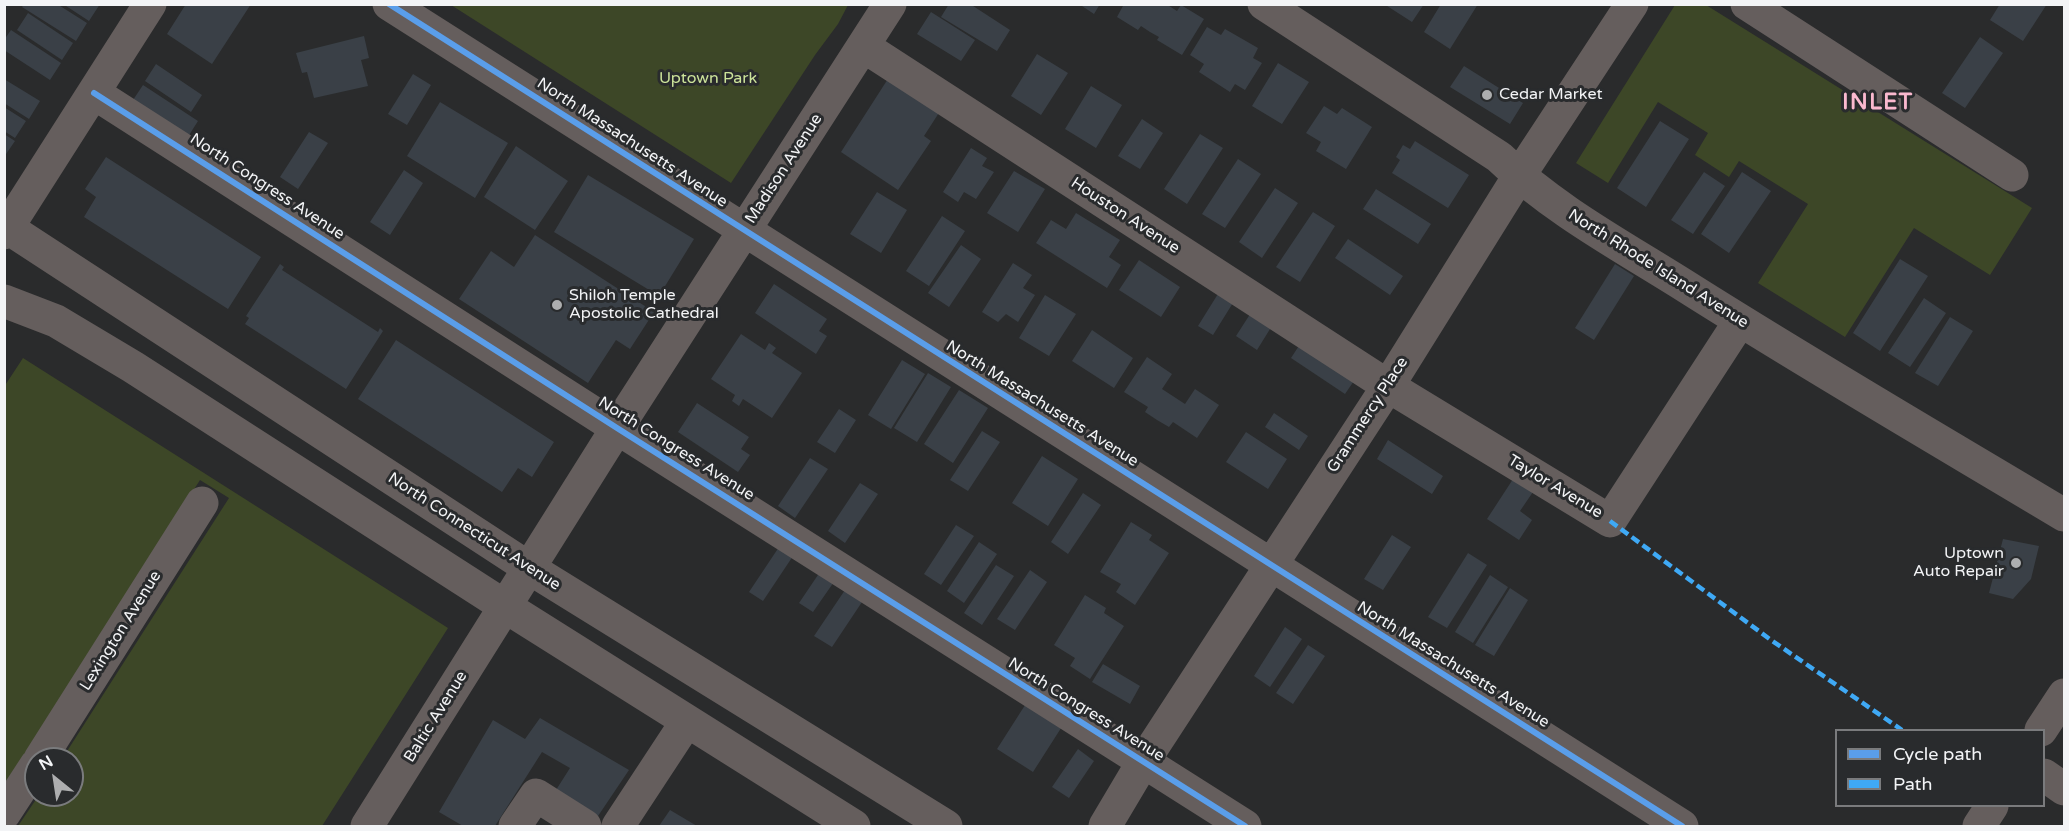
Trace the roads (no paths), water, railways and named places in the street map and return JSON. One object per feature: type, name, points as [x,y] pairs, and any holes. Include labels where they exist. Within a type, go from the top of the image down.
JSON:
[{"type":"street","points":[[6,231],[150,4]]},
{"type":"street","name":"North Massachusetts Avenue","points":[[388,4],[1682,826]]},
{"type":"street","name":"Madison Avenue","points":[[506,607],[617,428],[890,4]]},
{"type":"street","name":"North Rhode Island Avenue","points":[[1263,4],[1499,157],[1552,202],[1740,321],[2064,515]]},
{"type":"street","name":"Grammercy Place","points":[[1104,826],[1143,762],[1388,386],[1519,176],[1632,4]]},
{"type":"street","points":[[1747,4],[2013,175]]},
{"type":"street","name":"Houston Avenue","points":[[863,46],[1388,386]]},
{"type":"street","name":"North Congress Avenue","points":[[94,93],[1245,826]]},
{"type":"street","name":"North Connecticut Avenue","points":[[6,231],[530,568],[946,826]]},
{"type":"street","points":[[4,301],[56,321],[133,367],[506,607],[854,826]]},
{"type":"street","name":"Taylor Avenue","points":[[1388,386],[1610,521],[1740,321]]},
{"type":"street","name":"Lexington Avenue","points":[[47,747],[202,503]]},
{"type":"street","name":"Baltic Avenue","points":[[367,826],[506,607]]},
{"type":"street","points":[[2042,729],[2064,695]]},
{"type":"street","points":[[618,826],[687,721]]},
{"type":"street","points":[[2045,776],[2064,789]]},
{"type":"street","points":[[4,814],[24,783]]},
{"type":"street","points":[[515,826],[536,795],[585,826]]},
{"type":"street","points":[[1979,826],[1991,807]]},
{"type":"place","name":"Cedar Market","points":[[1487,95]]},
{"type":"place","name":"Shiloh Temple Apostolic Cathedral","points":[[557,305]]},
{"type":"place","name":"Uptown Auto Repair","points":[[2016,563]]},
{"type":"district","name":"INLET","points":[[1878,103]]},
{"type":"park label","name":"Uptown Park","points":[[708,79]]}]
